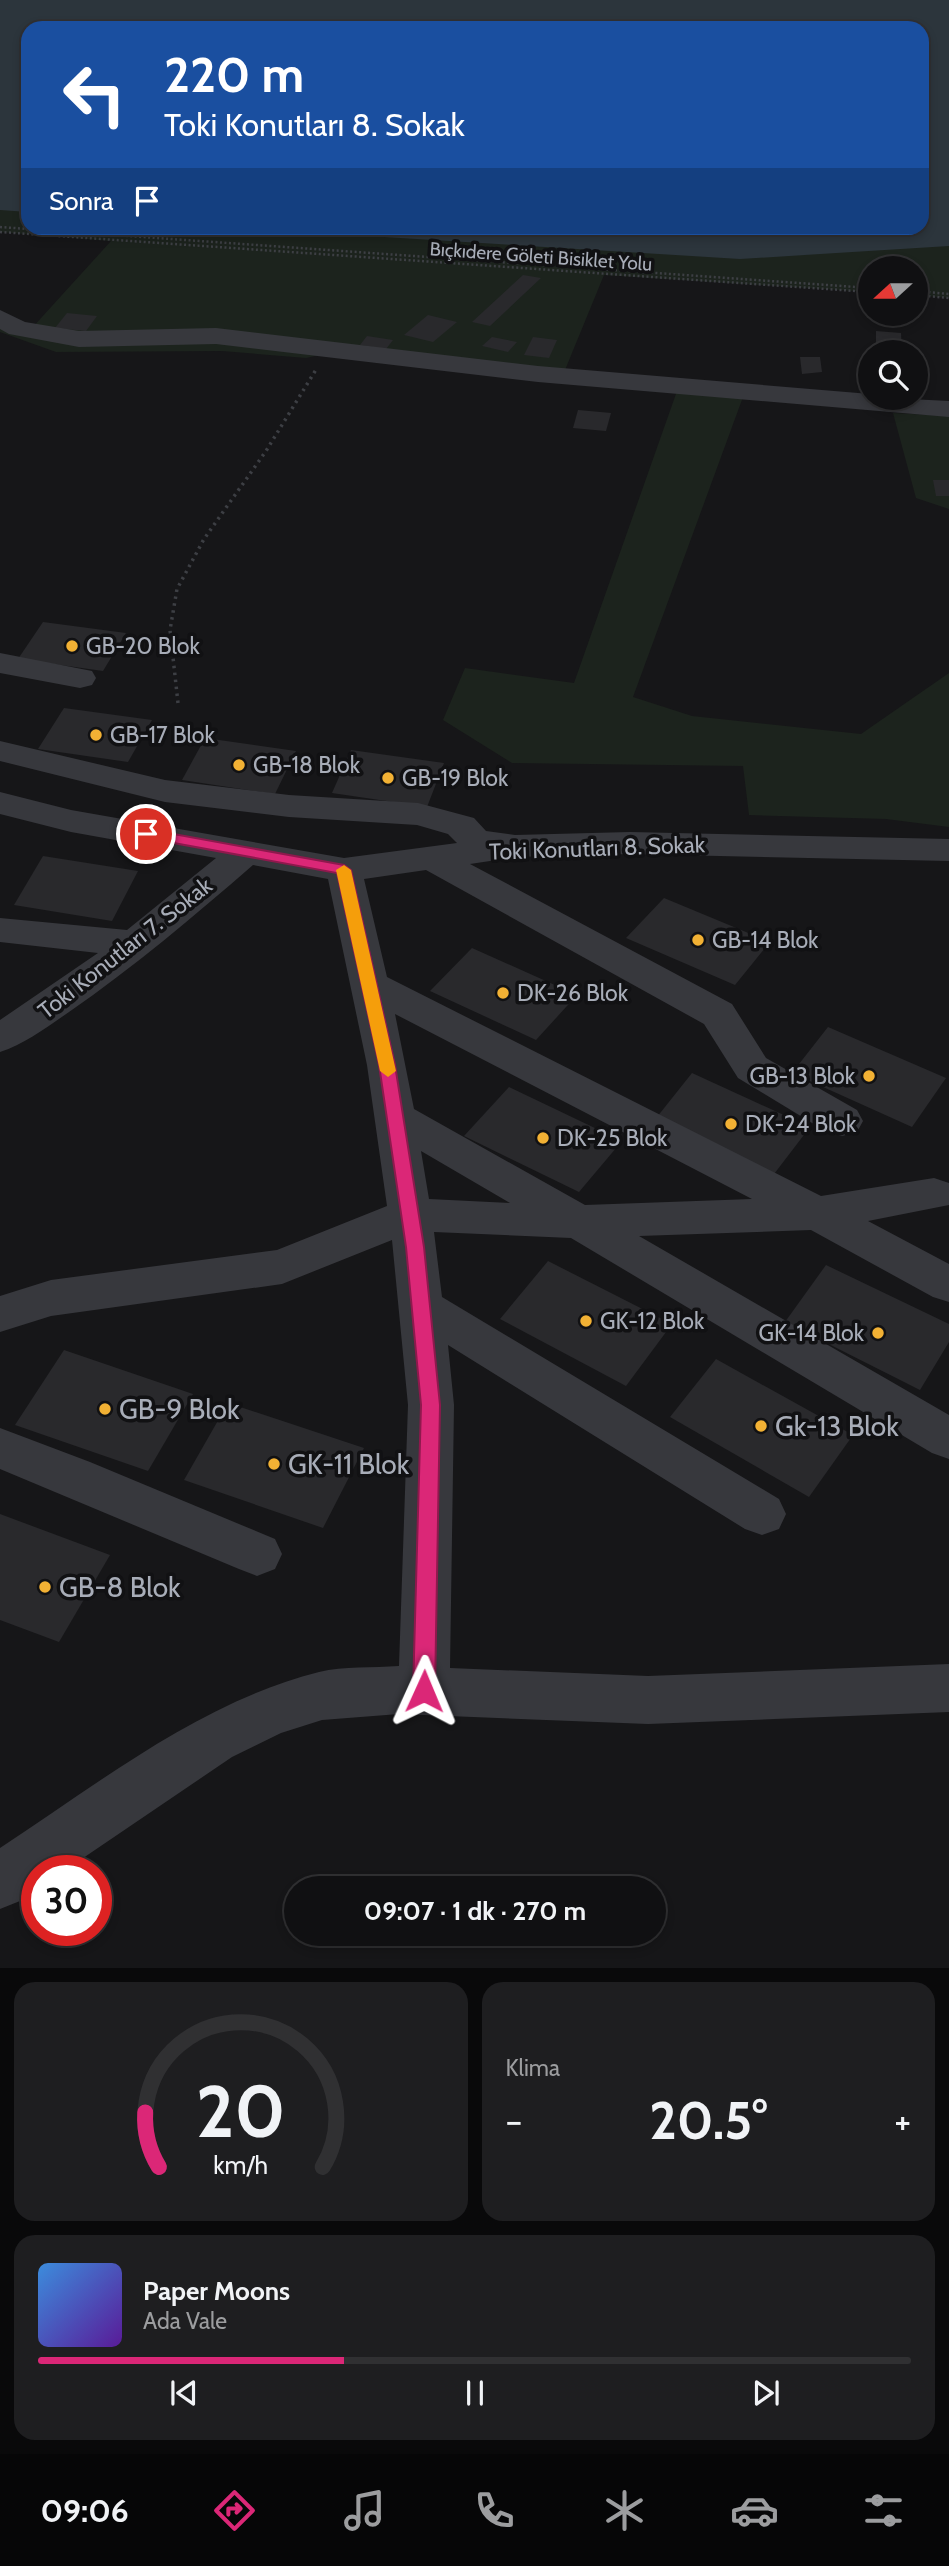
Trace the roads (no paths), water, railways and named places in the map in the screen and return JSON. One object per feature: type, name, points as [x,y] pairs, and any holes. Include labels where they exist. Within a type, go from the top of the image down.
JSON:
[{"type":"street","points":[[0,318],[19,329],[79,339],[216,336],[538,373],[949,409]]},
{"type":"street","points":[[0,663],[80,678]]},
{"type":"street","points":[[0,751],[165,791],[289,806],[418,814],[461,826],[476,841],[516,846]]},
{"type":"street","name":"Toki Konutları 8. Sokak","points":[[0,803],[71,821],[344,870],[516,846],[630,843],[949,850]]},
{"type":"street","name":"Toki Konutları 7. Sokak","points":[[9,1026],[137,944],[246,852]]},
{"type":"street","points":[[430,858],[718,1014],[752,1068],[842,1121]]},
{"type":"street","points":[[344,870],[370,985],[395,1117],[421,1306],[430,1405],[424,1691]]},
{"type":"street","points":[[0,930],[137,944]]},
{"type":"street","points":[[370,985],[817,1213],[949,1285]]},
{"type":"street","points":[[395,1117],[949,1439]]},
{"type":"street","points":[[0,1314],[51,1298],[282,1267],[410,1215],[579,1222],[817,1213],[934,1194]]},
{"type":"street","points":[[421,1306],[762,1514]]},
{"type":"street","points":[[0,1448],[257,1554]]},
{"type":"street","points":[[0,1881],[213,1739],[271,1712],[322,1696],[424,1691],[648,1700],[949,1688]]},
{"type":"place","name":"GB-20 Blok","points":[[72,646]]},
{"type":"place","name":"GB-17 Blok","points":[[96,735]]},
{"type":"place","name":"GB-18 Blok","points":[[239,765]]},
{"type":"place","name":"GB-19 Blok","points":[[388,778]]},
{"type":"place","name":"GB-14 Blok","points":[[698,940]]},
{"type":"place","name":"DK-26 Blok","points":[[503,993]]},
{"type":"place","name":"GB-13 Blok","points":[[869,1076]]},
{"type":"place","name":"DK-24 Blok","points":[[731,1124]]},
{"type":"place","name":"DK-25 Blok","points":[[543,1138]]},
{"type":"place","name":"GK-12 Blok","points":[[586,1321]]},
{"type":"place","name":"GK-14 Blok","points":[[878,1333]]},
{"type":"place","name":"GB-9 Blok","points":[[105,1409]]},
{"type":"place","name":"Gk-13 Blok","points":[[761,1426]]},
{"type":"place","name":"GK-11 Blok","points":[[274,1464]]},
{"type":"place","name":"GB-8 Blok","points":[[45,1587]]}]
